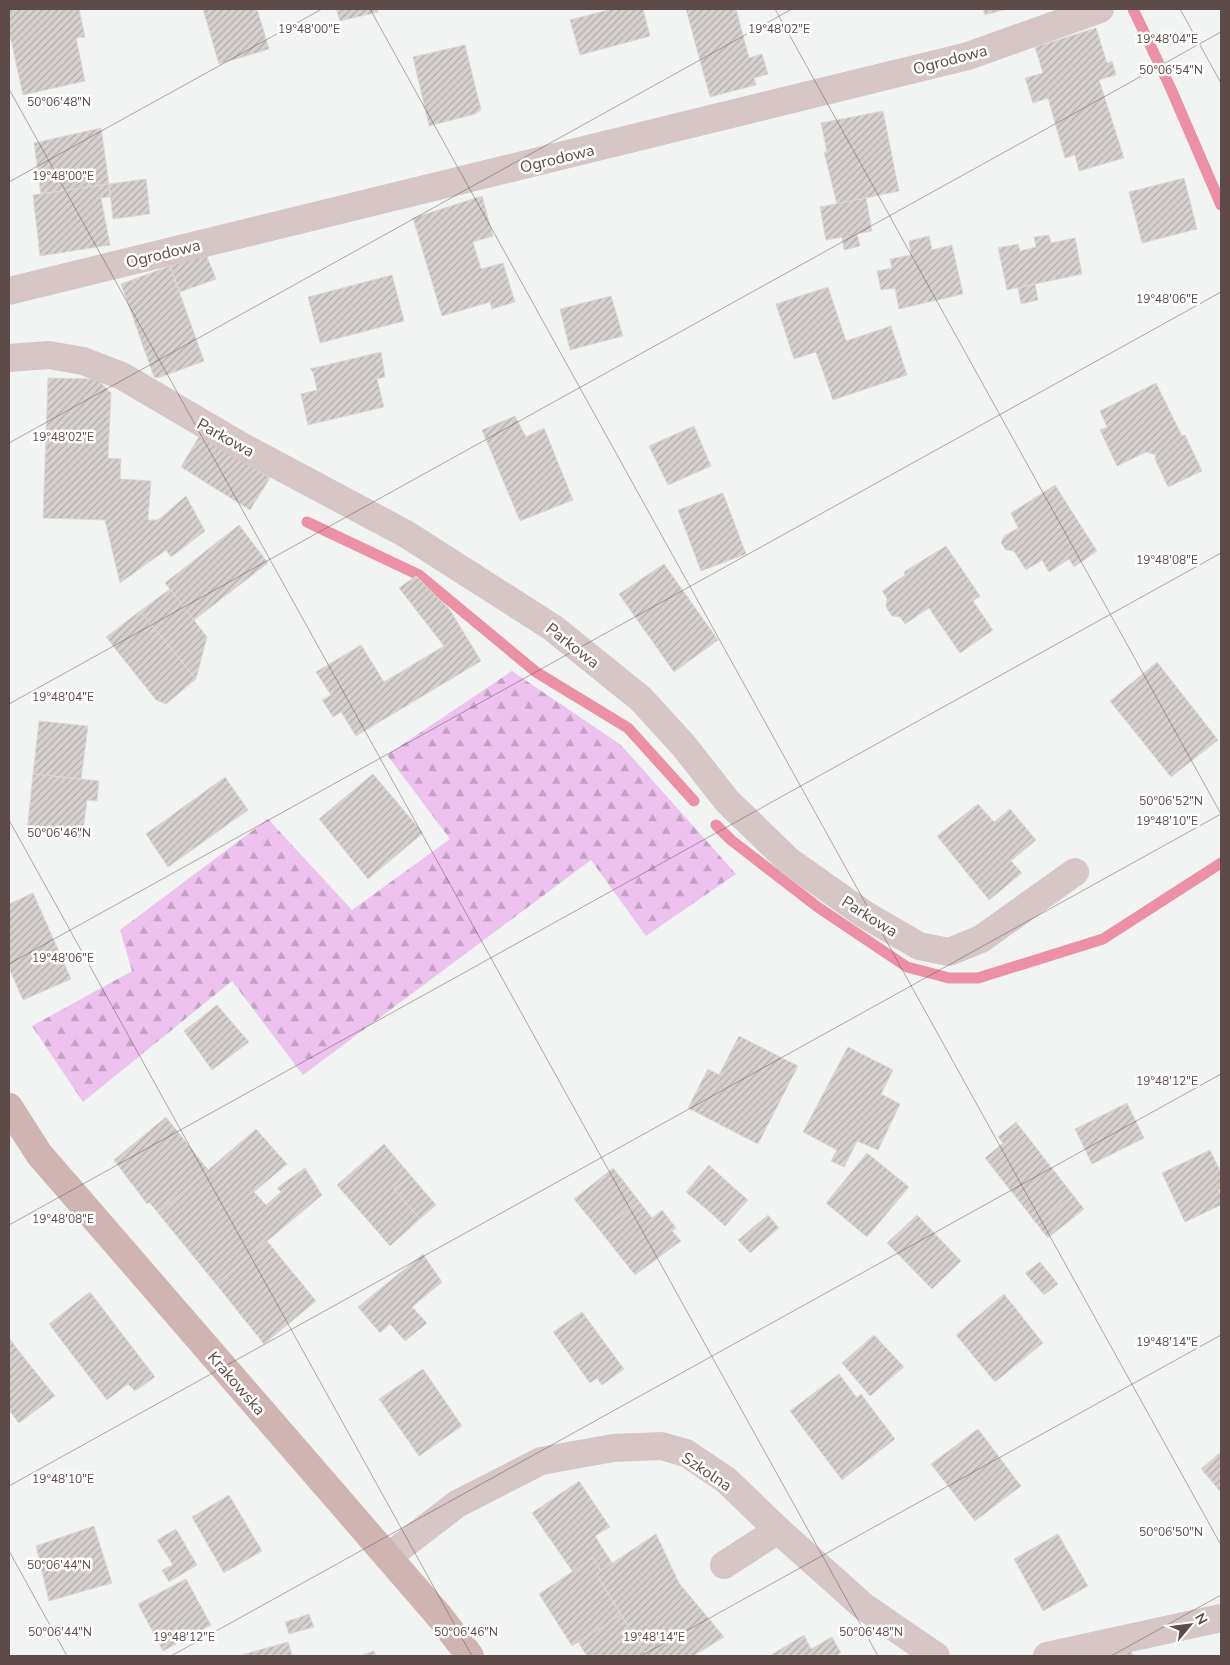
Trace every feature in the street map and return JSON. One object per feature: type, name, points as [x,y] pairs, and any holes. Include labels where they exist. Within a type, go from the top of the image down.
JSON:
[{"type":"main road","name":"Krakowska","points":[[9,1107],[39,1154],[388,1557],[470,1656]]},
{"type":"street","name":"Ogrodowa","points":[[9,291],[968,56],[1100,9]]},
{"type":"street","name":"Parkowa","points":[[9,358],[49,355],[83,361],[122,376],[243,446],[406,534],[545,623],[641,699],[684,746],[727,801],[789,861],[864,914],[919,946],[949,952],[982,938],[1075,872]]},
{"type":"street","name":"Szkolna","points":[[388,1557],[457,1504],[541,1461],[613,1448],[661,1446],[686,1453],[726,1480],[778,1530],[863,1606],[936,1656]]},
{"type":"street","points":[[724,1565],[778,1530]]},
{"type":"street","points":[[1047,1656],[1221,1618]]},
{"type":"green space","points":[[512,671],[621,745],[736,874],[646,936],[591,860],[303,1075],[232,981],[83,1102],[32,1026],[132,971],[120,930],[268,819],[352,910],[450,839],[387,755]]},
{"type":"building","points":[[9,9],[79,9],[85,37],[76,38],[85,81],[23,95],[9,31]]},
{"type":"building","points":[[203,9],[257,9],[269,49],[219,64]]},
{"type":"building","points":[[336,9],[377,9],[378,12],[340,21]]},
{"type":"building","points":[[612,9],[643,9],[650,36],[580,55],[570,20]]},
{"type":"building","points":[[686,9],[736,9],[749,58],[762,54],[768,74],[754,78],[756,85],[710,97]]},
{"type":"building","points":[[983,9],[1007,9],[985,15]]},
{"type":"building","points":[[1096,28],[1107,63],[1112,61],[1116,75],[1099,80],[1124,158],[1079,171],[1075,155],[1065,158],[1048,98],[1033,103],[1025,78],[1043,73],[1035,47]]},
{"type":"building","points":[[465,45],[481,110],[475,114],[429,126],[413,57]]},
{"type":"building","points":[[883,111],[899,191],[837,204],[824,152],[827,152],[821,123]]},
{"type":"building","points":[[101,128],[109,184],[41,194],[34,143]]},
{"type":"building","points":[[1184,178],[1197,229],[1142,243],[1129,192]]},
{"type":"building","points":[[146,179],[150,214],[113,219],[109,184]]},
{"type":"building","points":[[109,184],[110,197],[101,198],[110,245],[40,256],[33,195]]},
{"type":"building","points":[[482,196],[493,236],[473,242],[481,269],[503,263],[515,302],[492,309],[490,302],[442,316],[413,218]]},
{"type":"building","points":[[866,198],[872,231],[857,234],[860,246],[844,250],[842,237],[826,240],[820,207]]},
{"type":"building","points":[[1049,235],[1051,243],[1075,238],[1082,274],[1007,290],[998,248],[1018,244],[1020,251],[1036,247],[1034,237]]},
{"type":"building","points":[[929,236],[932,250],[952,245],[963,294],[899,309],[895,288],[881,290],[877,271],[892,268],[890,259],[911,255],[909,241]]},
{"type":"building","points":[[206,254],[216,279],[180,292],[170,266]]},
{"type":"building","points":[[170,266],[204,361],[158,378],[154,377],[121,284]]},
{"type":"building","points":[[392,275],[404,321],[320,343],[308,297]]},
{"type":"building","points":[[1035,284],[1038,300],[1021,304],[1018,288]]},
{"type":"building","points":[[828,287],[846,341],[891,326],[907,375],[833,400],[816,352],[794,359],[776,304]]},
{"type":"building","points":[[611,296],[623,336],[570,350],[560,309]]},
{"type":"building","points":[[381,352],[385,377],[377,379],[384,407],[308,425],[301,394],[317,390],[313,372],[310,369]]},
{"type":"building","points":[[48,378],[97,379],[111,393],[108,458],[121,459],[120,479],[151,481],[148,520],[158,520],[186,496],[205,531],[171,557],[166,550],[120,583],[105,520],[43,518]]},
{"type":"building","points":[[1156,383],[1182,436],[1185,435],[1202,471],[1168,487],[1155,459],[1156,455],[1146,452],[1117,466],[1100,430],[1107,427],[1100,411]]},
{"type":"building","points":[[515,416],[526,437],[544,428],[573,500],[520,521],[482,430]]},
{"type":"building","points":[[694,426],[711,466],[668,485],[649,446]]},
{"type":"building","points":[[200,435],[270,478],[250,510],[181,467]]},
{"type":"building","points":[[1055,485],[1097,551],[1074,567],[1069,559],[1049,572],[1042,560],[1026,570],[1014,551],[1006,550],[1001,543],[1004,536],[1018,528],[1011,513]]},
{"type":"building","points":[[723,493],[746,554],[701,571],[678,510]]},
{"type":"building","points":[[239,525],[268,563],[194,620],[165,583]]},
{"type":"building","points":[[946,546],[980,596],[973,601],[993,630],[960,653],[929,608],[905,624],[900,617],[892,616],[886,607],[887,598],[882,591],[905,575],[904,572]]},
{"type":"building","points":[[664,564],[718,640],[674,672],[619,594]]},
{"type":"building","points":[[416,576],[450,610],[481,661],[356,736],[341,712],[333,717],[322,700],[331,695],[316,672],[361,645],[384,682],[444,646],[399,588]]},
{"type":"building","points":[[170,589],[207,637],[196,679],[140,611]]},
{"type":"building","points":[[140,611],[196,679],[166,704],[156,700],[106,637]]},
{"type":"building","points":[[1157,662],[1218,740],[1171,777],[1110,701]]},
{"type":"building","points":[[39,721],[88,726],[81,779],[33,774]]},
{"type":"building","points":[[33,774],[99,781],[97,801],[87,800],[82,838],[27,832]]},
{"type":"building","points":[[373,774],[423,833],[368,879],[319,819]]},
{"type":"building","points":[[225,777],[248,810],[168,867],[146,834]]},
{"type":"building","points":[[978,804],[994,822],[1010,809],[1036,840],[1011,861],[1022,873],[989,900],[937,836]]},
{"type":"building","points":[[33,893],[71,979],[23,1000],[9,968],[9,904]]},
{"type":"building","points":[[217,1005],[249,1042],[212,1070],[184,1031]]},
{"type":"building","points":[[739,1036],[798,1066],[758,1144],[688,1108],[708,1069],[719,1075]]},
{"type":"building","points":[[848,1047],[893,1070],[881,1094],[900,1104],[878,1150],[857,1141],[844,1167],[831,1161],[837,1150],[803,1132]]},
{"type":"building","points":[[1127,1103],[1144,1138],[1092,1164],[1075,1129]]},
{"type":"building","points":[[166,1117],[209,1171],[158,1213],[149,1202],[147,1204],[114,1160]]},
{"type":"building","points":[[1016,1122],[1073,1195],[1037,1224],[985,1158],[1003,1143],[998,1137]]},
{"type":"building","points":[[256,1129],[287,1164],[254,1192],[266,1205],[281,1192],[277,1188],[305,1168],[322,1195],[216,1284],[158,1213]]},
{"type":"building","points":[[384,1144],[411,1176],[394,1189],[420,1219],[390,1246],[337,1185]]},
{"type":"building","points":[[1210,1150],[1221,1173],[1221,1188],[1218,1190],[1221,1195],[1221,1205],[1185,1222],[1162,1173]]},
{"type":"building","points":[[867,1153],[909,1187],[867,1237],[826,1203]]},
{"type":"building","points":[[709,1165],[734,1188],[711,1213],[686,1192]]},
{"type":"building","points":[[613,1168],[639,1201],[601,1232],[574,1199]]},
{"type":"building","points":[[411,1176],[436,1205],[420,1219],[394,1189]]},
{"type":"building","points":[[734,1188],[748,1200],[725,1226],[711,1213]]},
{"type":"building","points":[[1073,1195],[1084,1209],[1048,1238],[1037,1224]]},
{"type":"building","points":[[639,1201],[652,1218],[662,1210],[676,1228],[672,1231],[681,1241],[635,1275],[601,1232]]},
{"type":"building","points":[[768,1215],[779,1228],[750,1253],[738,1240]]},
{"type":"building","points":[[917,1215],[961,1261],[932,1289],[887,1243]]},
{"type":"building","points":[[267,1241],[316,1301],[264,1344],[216,1284]]},
{"type":"building","points":[[423,1254],[442,1282],[412,1307],[427,1323],[405,1341],[390,1324],[380,1333],[358,1307]]},
{"type":"building","points":[[1040,1262],[1058,1284],[1044,1295],[1025,1273]]},
{"type":"building","points":[[90,1292],[155,1377],[135,1391],[128,1384],[107,1400],[49,1324]]},
{"type":"building","points":[[1004,1294],[1043,1343],[995,1382],[956,1335]]},
{"type":"building","points":[[582,1312],[624,1369],[602,1385],[597,1378],[590,1383],[553,1332]]},
{"type":"building","points":[[874,1335],[904,1367],[870,1396],[842,1363]]},
{"type":"building","points":[[9,1338],[21,1354],[9,1364]]},
{"type":"building","points":[[21,1354],[55,1396],[19,1423],[9,1410],[9,1364]]},
{"type":"building","points":[[423,1369],[462,1426],[419,1456],[379,1399]]},
{"type":"building","points":[[839,1374],[857,1398],[861,1394],[895,1439],[842,1480],[790,1411]]},
{"type":"building","points":[[978,1429],[1021,1486],[975,1521],[931,1464]]},
{"type":"building","points":[[1221,1452],[1221,1492],[1201,1469]]},
{"type":"building","points":[[579,1481],[610,1527],[595,1536],[612,1563],[601,1571],[593,1558],[573,1572],[532,1513]]},
{"type":"building","points":[[229,1495],[262,1551],[224,1573],[192,1517]]},
{"type":"building","points":[[94,1526],[112,1583],[49,1601],[36,1546]]},
{"type":"building","points":[[176,1529],[197,1565],[169,1582],[162,1570],[173,1565],[157,1540]]},
{"type":"building","points":[[656,1534],[679,1583],[724,1637],[693,1656],[647,1656],[596,1574]]},
{"type":"building","points":[[1058,1534],[1088,1586],[1043,1611],[1014,1559]]},
{"type":"building","points":[[593,1558],[601,1571],[596,1574],[621,1615],[572,1646],[539,1594]]},
{"type":"building","points":[[186,1579],[211,1625],[163,1651],[138,1604]]},
{"type":"building","points":[[309,1614],[314,1627],[289,1634],[285,1622]]},
{"type":"building","points":[[621,1615],[647,1656],[587,1656],[578,1642]]},
{"type":"building","points":[[804,1635],[811,1649],[832,1637],[841,1653],[835,1656],[771,1655]]},
{"type":"building","points":[[288,1642],[292,1656],[238,1656]]},
{"type":"building","points":[[374,1651],[376,1656],[360,1656]]},
{"type":"building","points":[[1131,1651],[1133,1656],[1116,1656]]},
{"type":"waterway","points":[[1133,9],[1171,89],[1221,205]]},
{"type":"waterway","points":[[307,522],[419,575],[536,672],[628,728],[694,801]]},
{"type":"waterway","points":[[716,825],[731,840],[819,908],[907,967],[949,978],[978,978],[1103,939],[1221,863]]}]
